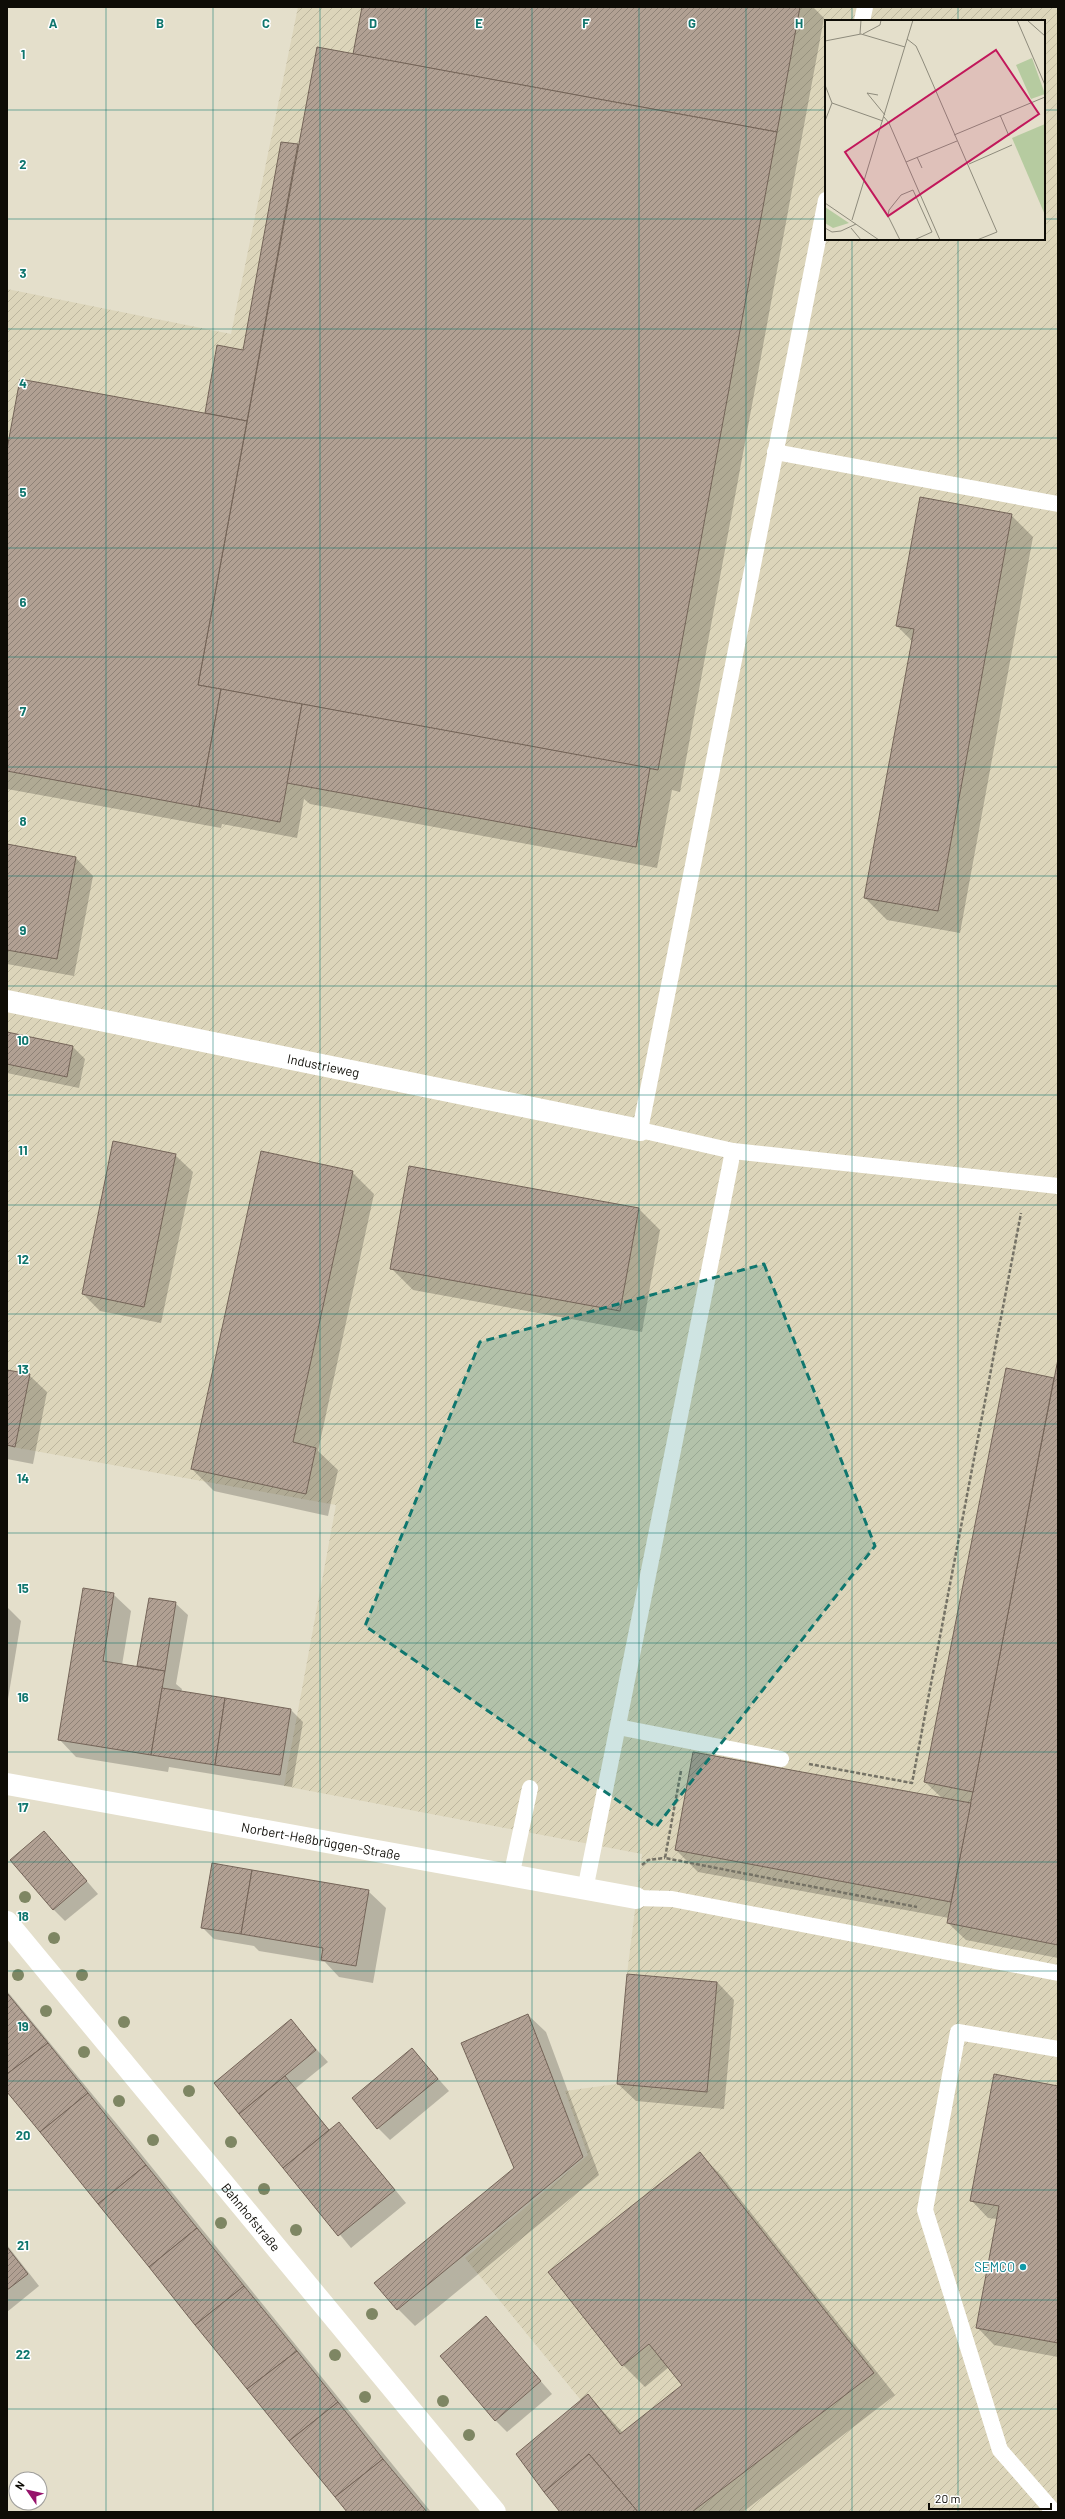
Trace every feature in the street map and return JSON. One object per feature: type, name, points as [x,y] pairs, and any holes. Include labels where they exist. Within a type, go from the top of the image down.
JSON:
[{"type":"street","name":"Industrieweg","points":[[7,1001],[640,1130]]},
{"type":"street","name":"Norbert-Heßbrüggen-Straße","points":[[7,1784],[511,1877],[636,1898]]},
{"type":"street","name":"Bahnhofstraße","points":[[7,1922],[495,2512]]},
{"type":"lane","points":[[862,20],[865,7]]},
{"type":"lane","points":[[825,205],[640,1130],[733,1151],[1058,1186]]},
{"type":"lane","points":[[775,452],[1058,504]]},
{"type":"lane","points":[[585,1890],[733,1151]]},
{"type":"lane","points":[[618,1727],[781,1759]]},
{"type":"lane","points":[[511,1877],[530,1788]]},
{"type":"lane","points":[[636,1898],[672,1899],[1058,1973]]},
{"type":"lane","points":[[1054,2512],[1000,2450],[924,2210],[958,2032],[1058,2050]]},
{"type":"path","points":[[781,1759],[912,1783],[1027,1182]]},
{"type":"path","points":[[665,1858],[686,1741]]},
{"type":"path","points":[[640,1867],[648,1860],[665,1858],[917,1907]]},
{"type":"highlighted area","points":[[764,1264],[875,1546],[656,1827],[365,1626],[480,1342]]},
{"type":"shaded area","points":[[298,7],[1058,7],[1058,2512],[672,2512],[465,2258],[588,2155],[565,2091],[617,2084],[627,1974],[642,1854],[284,1786],[336,1505],[7,1446],[7,289],[231,334]]},
{"type":"building","points":[[362,7],[800,7],[777,132],[353,54]]},
{"type":"building","points":[[317,47],[777,132],[658,770],[198,685]]},
{"type":"building","points":[[281,142],[298,144],[247,421],[205,413],[217,345],[243,350]]},
{"type":"building","points":[[20,379],[247,421],[198,685],[221,689],[199,807],[7,771],[7,449]]},
{"type":"building","points":[[920,497],[1012,514],[938,911],[864,898],[914,629],[896,626]]},
{"type":"building","points":[[221,689],[302,704],[280,822],[199,807]]},
{"type":"building","points":[[302,704],[650,768],[636,847],[287,783]]},
{"type":"building","points":[[7,844],[76,857],[57,959],[7,950]]},
{"type":"building","points":[[7,1032],[73,1046],[67,1077],[7,1064]]},
{"type":"building","points":[[113,1141],[176,1154],[144,1307],[82,1294]]},
{"type":"building","points":[[261,1151],[353,1171],[293,1442],[316,1448],[306,1494],[191,1469]]},
{"type":"building","points":[[409,1166],[639,1208],[620,1311],[390,1269]]},
{"type":"building","points":[[1058,1359],[1058,1945],[947,1923]]},
{"type":"building","points":[[1006,1368],[1054,1378],[973,1792],[924,1782]]},
{"type":"building","points":[[7,1370],[30,1374],[15,1447],[7,1445]]},
{"type":"building","points":[[83,1588],[114,1593],[103,1661],[165,1671],[151,1755],[58,1740]]},
{"type":"building","points":[[149,1598],[176,1602],[165,1671],[137,1666]]},
{"type":"building","points":[[162,1688],[225,1698],[215,1765],[151,1755]]},
{"type":"building","points":[[225,1698],[291,1709],[280,1775],[215,1765]]},
{"type":"building","points":[[693,1752],[971,1803],[951,1902],[675,1850]]},
{"type":"building","points":[[44,1831],[87,1881],[53,1910],[10,1860]]},
{"type":"building","points":[[212,1863],[252,1870],[241,1934],[201,1928]]},
{"type":"building","points":[[252,1870],[369,1890],[356,1966],[321,1960],[323,1948],[241,1934]]},
{"type":"building","points":[[627,1974],[717,1982],[707,2092],[617,2084]]},
{"type":"building","points":[[7,1993],[48,2043],[7,2074]]},
{"type":"building","points":[[528,2014],[583,2157],[397,2310],[374,2283],[514,2168],[461,2043]]},
{"type":"building","points":[[291,2019],[316,2050],[239,2114],[214,2083]]},
{"type":"building","points":[[48,2043],[88,2093],[40,2132],[7,2092],[7,2074]]},
{"type":"building","points":[[412,2048],[438,2079],[377,2129],[352,2098]]},
{"type":"building","name":"SEMCO","points":[[994,2074],[1058,2086],[1058,2343],[976,2328],[999,2206],[970,2201]]},
{"type":"building","points":[[285,2076],[329,2130],[283,2168],[239,2114]]},
{"type":"building","points":[[88,2093],[146,2165],[98,2204],[40,2132]]},
{"type":"building","points":[[339,2122],[395,2190],[338,2236],[283,2168]]},
{"type":"building","points":[[700,2152],[874,2373],[692,2512],[638,2512],[589,2454],[544,2492],[516,2454],[588,2394],[620,2434],[682,2385],[649,2344],[622,2366],[548,2272]]},
{"type":"building","points":[[146,2165],[197,2228],[149,2267],[98,2204]]},
{"type":"building","points":[[197,2228],[244,2286],[195,2325],[149,2267]]},
{"type":"building","points":[[7,2247],[28,2274],[7,2290]]},
{"type":"building","points":[[244,2286],[297,2351],[247,2389],[195,2325]]},
{"type":"building","points":[[486,2316],[541,2381],[495,2421],[440,2356]]},
{"type":"building","points":[[297,2351],[338,2402],[289,2441],[247,2389]]},
{"type":"building","points":[[338,2402],[383,2459],[335,2497],[289,2441]]},
{"type":"building","points":[[589,2454],[638,2512],[560,2512],[544,2492]]},
{"type":"building","points":[[383,2459],[427,2512],[347,2512],[335,2497]]},
{"type":"place","name":"SEMCO","points":[[1023,2267]]}]
